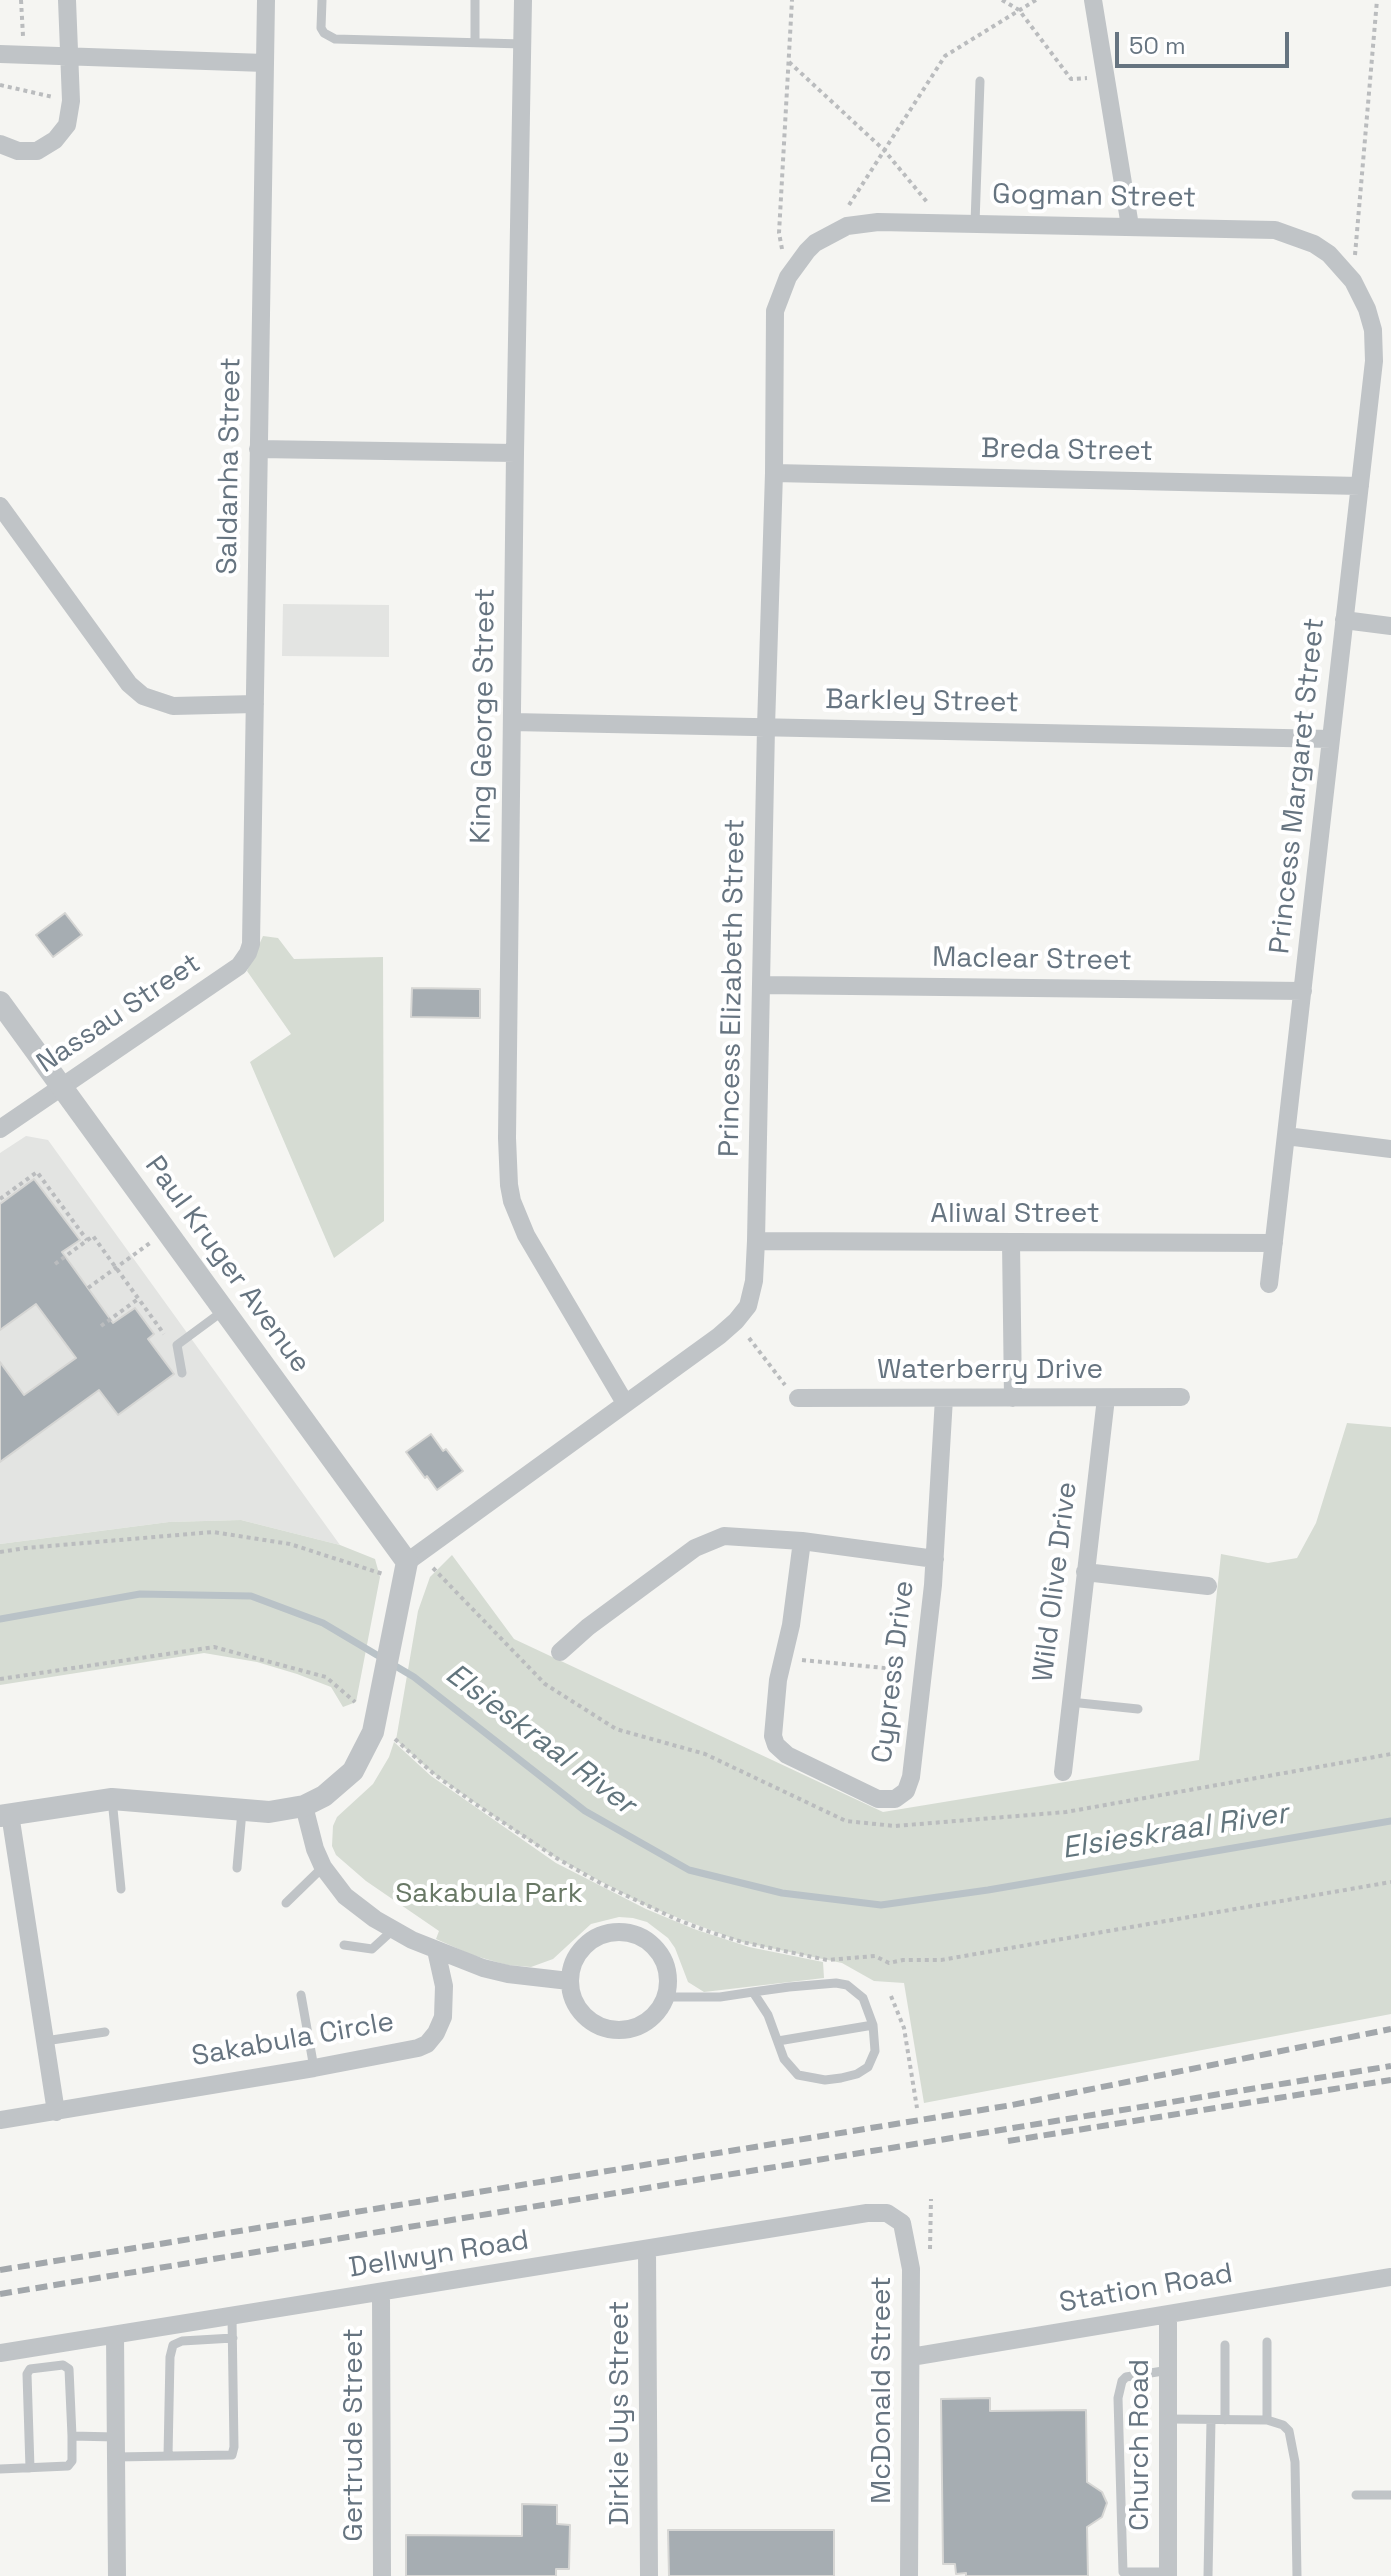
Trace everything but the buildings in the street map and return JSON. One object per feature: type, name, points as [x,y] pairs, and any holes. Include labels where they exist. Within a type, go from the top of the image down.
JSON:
[{"type":"street","points":[[0,144],[18,151],[37,151],[47,147],[67,125],[71,101],[67,0]]},
{"type":"street","name":"Saldanha Street","points":[[253,933],[266,0]]},
{"type":"street","name":"King George Street","points":[[523,0],[515,453],[509,1185],[526,1235],[625,1403]]},
{"type":"street","points":[[1093,0],[1130,226]]},
{"type":"street","points":[[0,54],[265,63]]},
{"type":"street","name":"Gogman Street","points":[[807,251],[830,234],[860,223],[1275,230],[1314,244],[1335,261],[1357,288]]},
{"type":"street","name":"Princess Elizabeth Street","points":[[407,1562],[736,1321],[748,1306],[754,1281],[756,1241],[775,311],[788,277],[807,251]]},
{"type":"street","name":"Princess Margaret Street","points":[[1269,1284],[1374,346],[1370,320],[1357,288]]},
{"type":"street","points":[[258,449],[515,453]]},
{"type":"street","name":"Breda Street","points":[[774,473],[1360,486]]},
{"type":"street","points":[[0,506],[129,684],[143,696],[173,706],[255,704]]},
{"type":"street","points":[[1344,620],[1391,626]]},
{"type":"street","name":"Barkley Street","points":[[512,722],[1331,739]]},
{"type":"street","name":"Nassau Street","points":[[0,1129],[239,966],[248,953],[253,933]]},
{"type":"street","name":"Maclear Street","points":[[761,985],[1303,991]]},
{"type":"street","name":"Paul Kruger Avenue","points":[[0,1002],[407,1562]]},
{"type":"street","points":[[1286,1136],[1391,1149]]},
{"type":"street","name":"Aliwal Street","points":[[756,1241],[1274,1243]]},
{"type":"street","points":[[1011,1242],[1013,1398]]},
{"type":"street","name":"Waterberry Drive","points":[[798,1398],[1181,1397]]},
{"type":"street","name":"Cypress Drive","points":[[802,1541],[791,1625],[772,1720],[776,1745],[787,1755],[878,1799],[901,1796],[909,1786],[923,1672],[935,1559],[944,1398]]},
{"type":"street","name":"Wild Olive Drive","points":[[1063,1772],[1106,1398]]},
{"type":"street","points":[[560,1652],[588,1627],[709,1540],[724,1536],[802,1541],[935,1559]]},
{"type":"street","points":[[56,2112],[5,1815],[112,1799],[269,1812],[304,1806],[335,1788],[353,1771],[367,1746],[375,1721],[407,1562]]},
{"type":"street","points":[[1085,1572],[1208,1586]]},
{"type":"street","points":[[304,1806],[323,1867],[345,1896],[375,1919],[436,1950],[508,1974],[569,1981]]},
{"type":"street","points":[[617,1931],[636,1934],[653,1944],[664,1959],[669,1978],[666,1997],[659,2011],[631,2029],[614,2030],[598,2026],[577,2008],[569,1981],[573,1962],[583,1946],[599,1935],[617,1931]]},
{"type":"street","name":"Sakabula Circle","points":[[0,2120],[418,2048],[427,2044],[436,2033],[443,2017],[444,1986],[436,1950]]},
{"type":"street","name":"Dellwyn Road","points":[[0,2353],[867,2213],[887,2213]]},
{"type":"street","name":"McDonald Street","points":[[887,2213],[902,2223],[911,2269],[909,2576]]},
{"type":"street","name":"Dirkie Uys Street","points":[[647,2250],[649,2576]]},
{"type":"street","name":"Station Road","points":[[911,2357],[1391,2277]]},
{"type":"street","name":"Gertrude Street","points":[[381,2293],[382,2576]]},
{"type":"street","name":"Church Road","points":[[1168,2315],[1168,2574]]},
{"type":"street","points":[[115,2335],[117,2576]]},
{"type":"lane","points":[[322,0],[321,28],[335,39],[523,44]]},
{"type":"lane","points":[[475,0],[475,42]]},
{"type":"lane","points":[[975,223],[980,81]]},
{"type":"lane","points":[[182,1373],[177,1345],[223,1311]]},
{"type":"lane","points":[[1070,1702],[1138,1709]]},
{"type":"lane","points":[[112,1799],[121,1889]]},
{"type":"lane","points":[[237,1868],[242,1811]]},
{"type":"lane","points":[[286,1903],[323,1867]]},
{"type":"lane","points":[[344,1945],[372,1949],[394,1929]]},
{"type":"lane","points":[[666,1997],[720,1997],[753,1992],[836,1983],[847,1985],[863,1998],[873,2025],[875,2051],[868,2067],[857,2074],[825,2080],[798,2075],[784,2059],[768,2015],[753,1992]]},
{"type":"lane","points":[[301,1995],[314,2068]]},
{"type":"lane","points":[[778,2041],[873,2025]]},
{"type":"lane","points":[[45,2041],[105,2032]]},
{"type":"lane","points":[[116,2457],[227,2457],[233,2454],[232,2317]]},
{"type":"lane","points":[[168,2456],[170,2357],[173,2345],[182,2341],[233,2338]]},
{"type":"lane","points":[[1267,2342],[1267,2420]]},
{"type":"lane","points":[[1225,2345],[1225,2420]]},
{"type":"lane","points":[[0,2469],[30,2468],[70,2465],[69,2369],[63,2365],[30,2369],[27,2374],[30,2468]]},
{"type":"lane","points":[[1168,2574],[1123,2574],[1120,2389],[1122,2381],[1132,2374],[1169,2370]]},
{"type":"lane","points":[[1168,2419],[1267,2420],[1283,2425],[1289,2431],[1295,2462],[1297,2576]]},
{"type":"lane","points":[[1208,2576],[1211,2420]]},
{"type":"lane","points":[[72,2436],[116,2437]]},
{"type":"lane","points":[[1356,2495],[1391,2495]]},
{"type":"path","points":[[21,0],[25,55]]},
{"type":"path","points":[[788,277],[779,233],[792,0]]},
{"type":"path","points":[[1002,0],[1019,10],[1071,79],[1106,78]]},
{"type":"path","points":[[830,234],[945,56],[1036,0]]},
{"type":"path","points":[[1357,288],[1377,0]]},
{"type":"path","points":[[789,62],[884,150],[927,202],[926,222]]},
{"type":"path","points":[[0,85],[71,101]]},
{"type":"path","points":[[0,1199],[37,1172],[87,1240]]},
{"type":"path","points":[[55,1264],[93,1236],[173,1346],[177,1345]]},
{"type":"path","points":[[88,1288],[152,1242]]},
{"type":"path","points":[[101,1326],[138,1299]]},
{"type":"path","points":[[736,1321],[782,1383],[798,1398]]},
{"type":"path","points":[[0,1552],[213,1532],[290,1544],[385,1575]]},
{"type":"path","points":[[433,1568],[545,1684],[616,1729],[705,1754],[846,1821],[895,1826],[1066,1812],[1391,1754]]},
{"type":"path","points":[[0,1679],[214,1647],[326,1677],[434,1774],[558,1859],[602,1884],[710,1932],[827,1960],[875,1956],[889,1963],[941,1960],[1391,1882]]},
{"type":"path","points":[[782,1658],[923,1672]]},
{"type":"path","points":[[891,1996],[904,2028],[917,2108]]},
{"type":"shaded area","points":[[283,604],[389,605],[389,657],[282,656]]},
{"type":"shaded area","points":[[26,1136],[48,1140],[340,1545],[241,1520],[169,1522],[0,1544],[0,1153]]},
{"type":"green space","points":[[263,936],[278,938],[294,959],[383,957],[384,1221],[334,1258],[250,1062],[291,1034],[247,971]]},
{"type":"green space","points":[[1347,1423],[1391,1427],[1391,2014],[924,2103],[904,1983],[874,1981],[842,1963],[742,1942],[647,1906],[558,1859],[515,1831],[434,1774],[396,1740],[418,1611],[430,1577],[452,1555],[514,1639],[883,1812],[1199,1760],[1221,1554],[1268,1563],[1297,1558],[1316,1523]]},
{"type":"green space","points":[[241,1520],[340,1545],[375,1559],[380,1577],[356,1702],[343,1707],[331,1687],[257,1662],[204,1653],[0,1685],[0,1544],[169,1522]]},
{"type":"green space","name":"Sakabula Park","points":[[394,1742],[431,1776],[556,1863],[646,1909],[694,1929],[749,1947],[823,1962],[824,1978],[704,1992],[688,1982],[668,1938],[647,1922],[633,1918],[619,1917],[591,1924],[553,1959],[531,1967],[507,1965],[472,1955],[436,1939],[439,1931],[366,1881],[336,1855],[332,1846],[333,1826],[337,1817],[373,1784]]},
{"type":"waterway","name":"Elsieskraal River","points":[[0,1619],[140,1594],[251,1596],[323,1623],[414,1677],[585,1811],[689,1870],[782,1893],[881,1905],[988,1890],[1391,1821]]},
{"type":"railway","points":[[0,2270],[1012,2105],[1391,2029]]},
{"type":"railway","points":[[0,2294],[1391,2066]]},
{"type":"railway","points":[[1008,2141],[1391,2080]]}]
